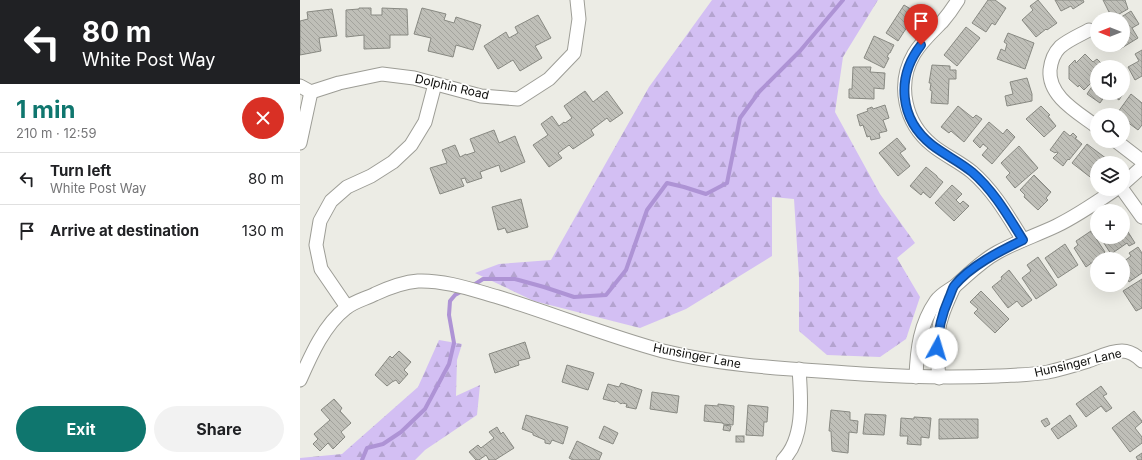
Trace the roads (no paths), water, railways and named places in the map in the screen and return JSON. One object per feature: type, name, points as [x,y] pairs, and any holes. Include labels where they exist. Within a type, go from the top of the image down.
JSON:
[{"type":"street","name":"Dolphin Road","points":[[306,90],[382,74],[414,78],[481,96],[518,99],[549,79],[574,53],[579,19],[577,0]]},
{"type":"street","points":[[958,0],[949,13],[914,54],[907,69],[905,80],[905,101],[908,111],[924,138],[933,146],[972,172],[992,192],[1023,240]]},
{"type":"street","points":[[1089,30],[1060,48],[1053,57],[1050,73],[1053,86],[1057,94],[1090,122]]},
{"type":"street","points":[[347,307],[321,270],[316,245],[320,221],[331,201],[347,187],[371,176],[393,162],[410,145],[425,122],[435,84]]},
{"type":"street","points":[[300,143],[306,90]]},
{"type":"street","points":[[1125,148],[1142,161]]},
{"type":"street","points":[[1130,178],[1142,167]]},
{"type":"street","points":[[916,377],[916,353],[920,334],[936,301],[943,294],[998,252],[1057,225],[1106,196]]},
{"type":"street","points":[[1127,196],[1142,217]]},
{"type":"street","name":"Hunsinger Lane","points":[[300,380],[323,334],[339,314],[347,307],[382,290],[405,283],[428,281],[455,285],[477,291],[540,310],[618,337],[663,350],[714,362],[939,378],[983,377],[1048,372],[1073,366],[1110,352],[1130,352],[1142,361]]},
{"type":"street","points":[[939,378],[937,336],[941,317],[954,287]]},
{"type":"street","points":[[783,460],[790,452],[798,435],[799,369]]},
{"type":"waterway","points":[[472,286],[483,279],[515,279],[574,297],[606,295],[626,270],[647,210],[667,183],[706,194],[727,183],[740,118],[759,92],[800,51],[843,0]]},
{"type":"waterway","points":[[362,460],[367,448],[383,444],[401,432],[425,409],[449,364],[454,343],[449,315],[450,301],[455,295],[464,290]]}]
